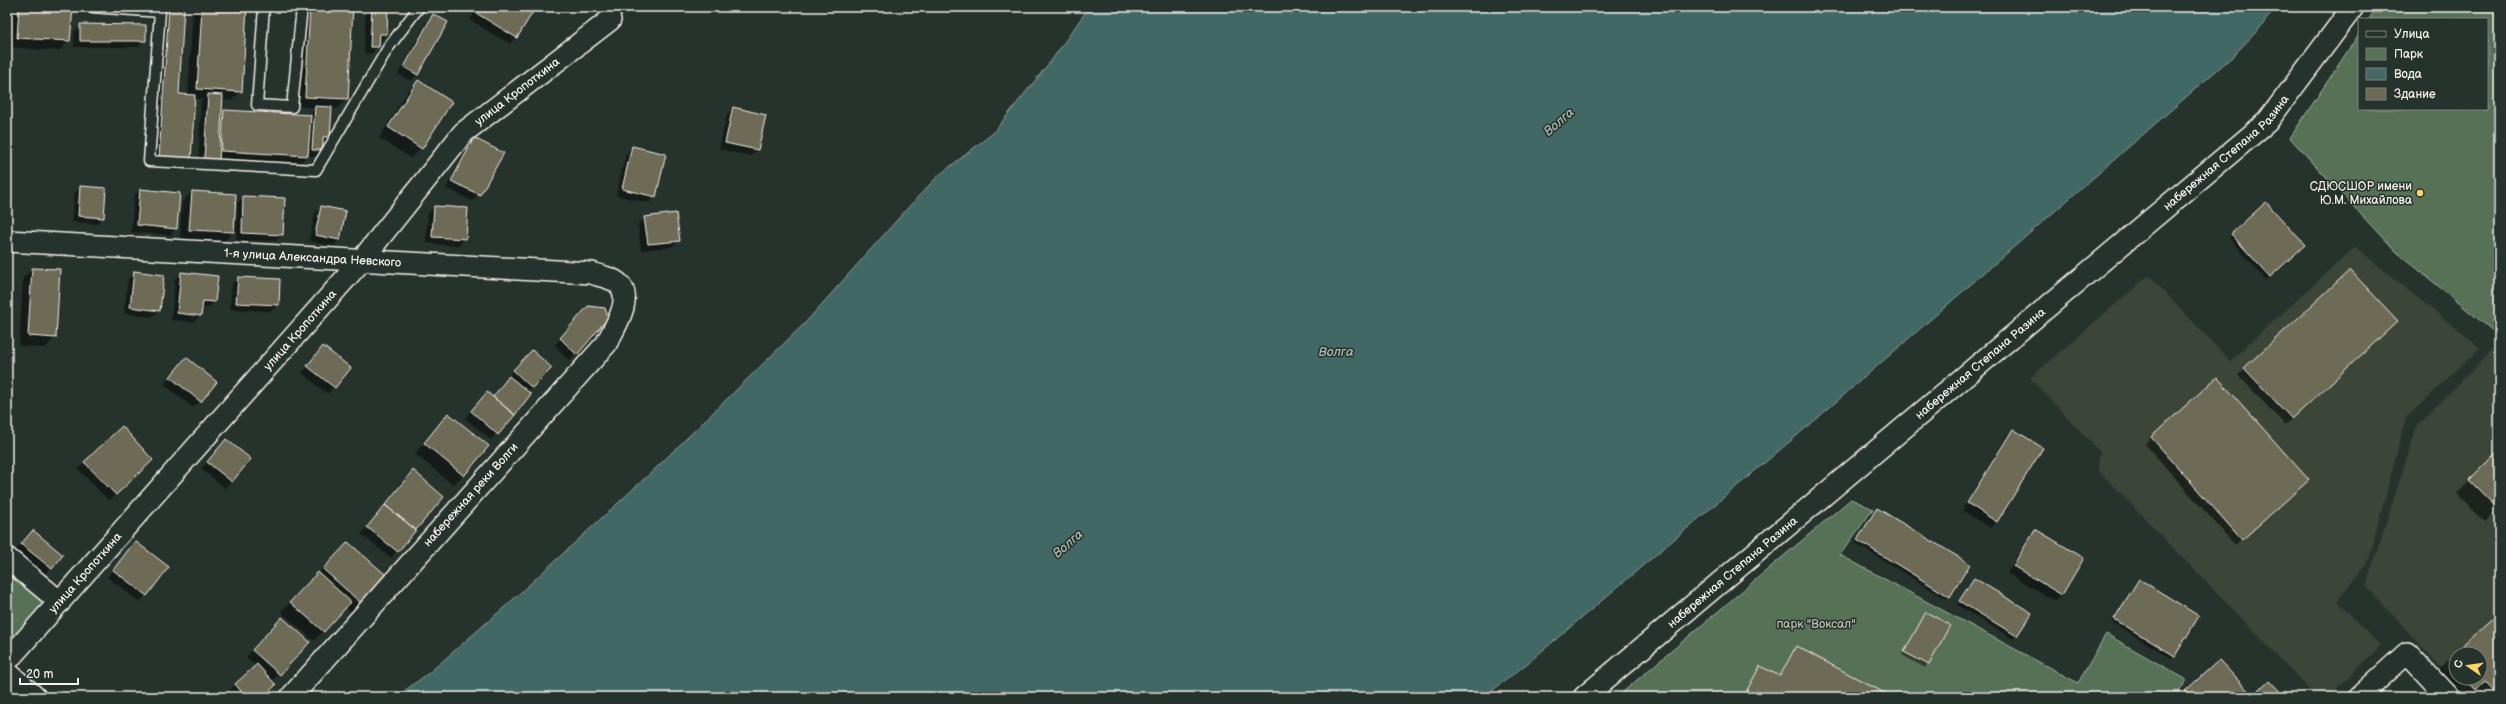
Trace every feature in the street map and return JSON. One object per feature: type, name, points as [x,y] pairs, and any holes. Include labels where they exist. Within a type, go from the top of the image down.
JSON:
[{"type":"street","name":"набережная Степана Разина","points":[[1584,697],[2267,122],[2353,7]]},
{"type":"street","name":"улица Кропоткина","points":[[7,661],[361,261],[463,133],[615,14]]},
{"type":"street","name":"1-я улица Александра Невского","points":[[7,241],[592,273],[617,282]]},
{"type":"street","name":"набережная реки Волги","points":[[291,697],[606,344],[624,303],[624,292],[617,282]]},
{"type":"street","points":[[7,558],[60,602]]},
{"type":"street","points":[[2359,697],[2407,653],[2448,697]]},
{"type":"street","points":[[7,672],[35,697]]},
{"type":"lane","points":[[92,7],[160,12],[149,161],[316,170],[388,48],[419,7]]},
{"type":"lane","points":[[264,7],[257,105],[292,107],[302,7]]},
{"type":"shaded area","points":[[2355,247],[2480,348],[2406,418],[2368,562],[2337,601],[2381,646],[2328,697],[2317,697],[2098,470],[2100,452],[2030,378],[2149,275],[2230,361]]},
{"type":"shaded area","points":[[2495,347],[2499,351],[2499,697],[2468,697],[2458,686],[2488,686],[2488,646],[2448,646],[2448,675],[2366,586],[2417,426]]},
{"type":"green space","name":"СДЮСШОР имени Ю.М. Михайлова","points":[[2377,7],[2499,7],[2499,336],[2392,248],[2290,138],[2358,36],[2358,110],[2488,110],[2488,18],[2370,18]]},
{"type":"green space","name":"парк \"Воксал\"","points":[[1851,499],[1873,509],[1840,555],[2078,683],[2106,634],[2187,680],[2175,697],[1617,697]]},
{"type":"green space","points":[[7,567],[50,607],[7,657]]},
{"type":"water","name":"Волга","points":[[1089,7],[2276,7],[2260,28],[2232,57],[1814,421],[1529,662],[1484,697],[396,697],[430,672],[507,605],[655,469],[805,323],[938,176],[993,133],[1054,57]]},
{"type":"building","points":[[19,7],[73,7],[70,41],[17,38]]},
{"type":"building","points":[[169,7],[184,7],[179,94],[195,95],[191,160],[159,158]]},
{"type":"building","points":[[202,7],[247,7],[242,92],[197,89]]},
{"type":"building","points":[[310,7],[353,7],[348,99],[305,97]]},
{"type":"building","points":[[372,7],[388,7],[387,34],[380,34],[379,47],[370,47]]},
{"type":"building","points":[[480,7],[529,7],[534,10],[517,38],[476,13]]},
{"type":"building","points":[[433,14],[448,22],[418,75],[404,67]]},
{"type":"building","points":[[80,24],[146,25],[146,41],[80,41]]},
{"type":"building","points":[[418,80],[452,102],[422,149],[388,127]]},
{"type":"building","points":[[208,94],[223,95],[219,161],[204,160]]},
{"type":"building","points":[[315,106],[332,107],[330,137],[323,137],[323,150],[312,150]]},
{"type":"building","points":[[733,107],[766,115],[758,150],[725,143]]},
{"type":"building","points":[[224,110],[311,115],[308,156],[221,151]]},
{"type":"building","points":[[474,138],[504,153],[480,195],[451,181]]},
{"type":"building","points":[[632,146],[666,154],[656,197],[622,189]]},
{"type":"building","points":[[80,186],[106,188],[104,218],[78,216]]},
{"type":"building","points":[[140,189],[180,193],[177,229],[137,225]]},
{"type":"building","points":[[192,191],[236,194],[234,232],[189,230]]},
{"type":"building","points":[[243,196],[285,198],[283,235],[242,233]]},
{"type":"building","points":[[2266,202],[2305,245],[2270,277],[2231,234]]},
{"type":"building","points":[[321,206],[346,211],[340,240],[315,235]]},
{"type":"building","points":[[434,206],[468,208],[466,239],[432,237]]},
{"type":"building","points":[[676,213],[680,241],[648,244],[644,217]]},
{"type":"building","points":[[32,268],[60,269],[56,338],[28,336]]},
{"type":"building","points":[[2350,270],[2398,321],[2292,419],[2244,368]]},
{"type":"building","points":[[134,271],[164,275],[160,311],[130,307]]},
{"type":"building","points":[[181,272],[218,276],[215,302],[203,301],[201,316],[177,313]]},
{"type":"building","points":[[238,277],[280,279],[279,305],[236,303]]},
{"type":"building","points":[[588,306],[605,308],[608,318],[577,355],[560,338]]},
{"type":"building","points":[[323,346],[351,368],[335,388],[307,366]]},
{"type":"building","points":[[532,350],[552,368],[532,388],[513,370]]},
{"type":"building","points":[[186,357],[217,382],[201,402],[170,377]]},
{"type":"building","points":[[509,376],[531,394],[515,415],[493,397]]},
{"type":"building","points":[[2217,377],[2309,480],[2242,540],[2151,437]]},
{"type":"building","points":[[487,392],[515,415],[498,435],[471,411]]},
{"type":"building","points":[[448,413],[489,446],[464,476],[424,443]]},
{"type":"building","points":[[122,426],[153,460],[116,495],[84,462]]},
{"type":"building","points":[[2013,429],[2043,448],[1997,522],[1967,503]]},
{"type":"building","points":[[226,439],[251,459],[232,482],[207,462]]},
{"type":"building","points":[[2499,450],[2499,510],[2469,480]]},
{"type":"building","points":[[413,470],[444,497],[416,530],[385,505]]},
{"type":"building","points":[[385,505],[416,530],[398,552],[367,527]]},
{"type":"building","points":[[1877,508],[1970,564],[1950,597],[1857,540]]},
{"type":"building","points":[[2035,529],[2084,558],[2062,595],[2013,566]]},
{"type":"building","points":[[33,530],[63,555],[52,569],[21,544]]},
{"type":"building","points":[[135,541],[169,567],[147,596],[113,570]]},
{"type":"building","points":[[348,542],[386,575],[361,603],[323,569]]},
{"type":"building","points":[[318,572],[351,602],[324,632],[290,602]]},
{"type":"building","points":[[1974,578],[2032,613],[2017,636],[1959,601]]},
{"type":"building","points":[[2139,579],[2199,616],[2175,656],[2114,619]]},
{"type":"building","points":[[1926,612],[1950,625],[1929,665],[1904,652]]},
{"type":"building","points":[[2499,613],[2499,691],[2496,694],[2488,685],[2488,646],[2463,646]]},
{"type":"building","points":[[282,617],[310,642],[280,675],[252,650]]},
{"type":"building","points":[[1796,646],[1892,697],[1756,697],[1746,692],[1760,666],[1780,676]]},
{"type":"building","points":[[2219,660],[2253,696],[2269,680],[2285,697],[2191,697],[2185,691]]},
{"type":"building","points":[[257,664],[276,685],[263,697],[246,697],[235,684]]},
{"type":"building","points":[[2472,686],[2480,686],[2476,690]]},
{"type":"place","name":"СДЮСШОР имени Ю.М. Михайлова","points":[[2420,193]]}]
